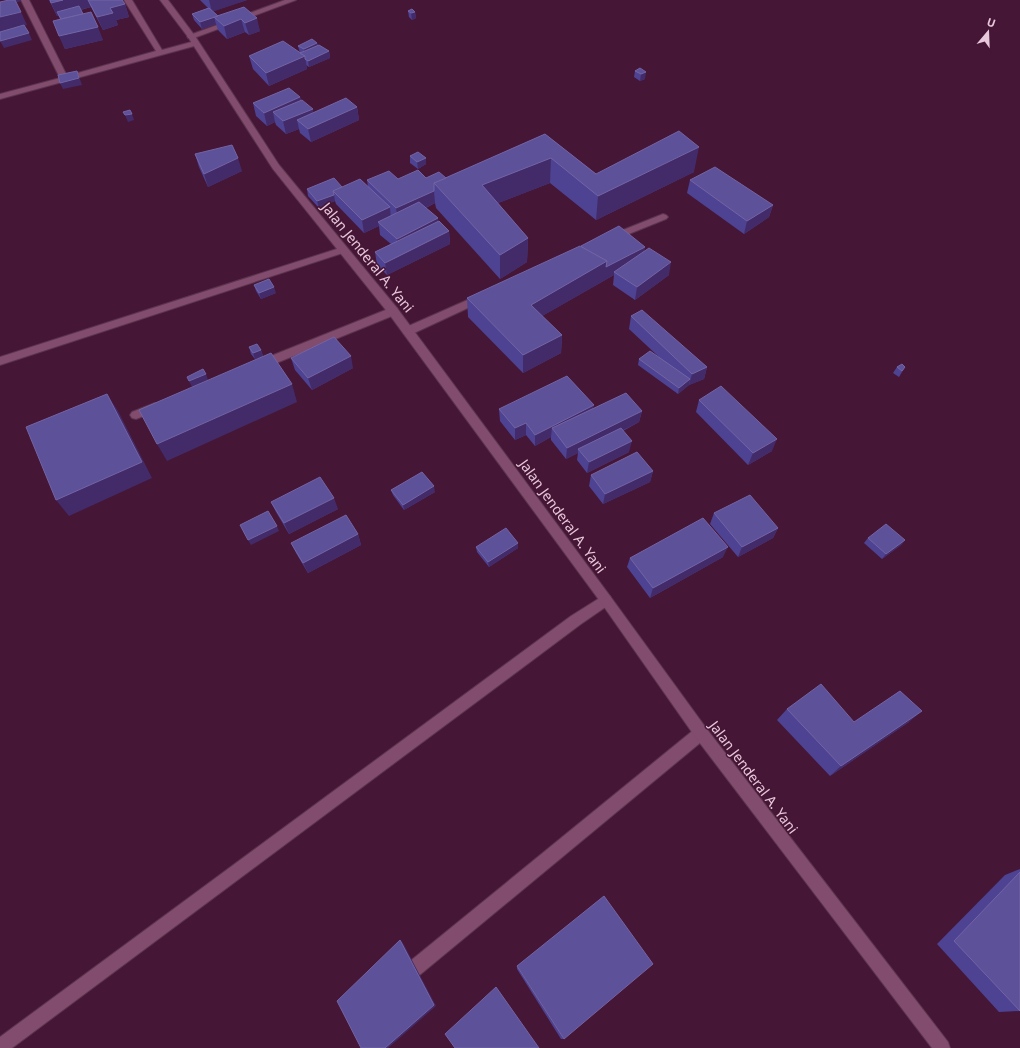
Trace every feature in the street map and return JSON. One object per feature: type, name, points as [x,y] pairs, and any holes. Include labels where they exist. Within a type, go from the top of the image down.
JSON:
[{"type":"main road","points":[[25,0],[64,79]]},
{"type":"main road","points":[[128,0],[160,52]]},
{"type":"main road","name":"Jalan Jenderal A. Yani","points":[[164,0],[193,40],[276,167],[393,311],[606,600],[701,733],[942,1048]]},
{"type":"main road","points":[[0,97],[160,52],[292,0]]},
{"type":"main road","points":[[604,241],[663,217]]},
{"type":"main road","points":[[0,361],[343,250]]},
{"type":"main road","points":[[408,331],[488,294]]},
{"type":"main road","points":[[253,368],[393,311]]},
{"type":"main road","points":[[136,415],[165,404]]},
{"type":"main road","points":[[0,1047],[569,625],[606,600]]},
{"type":"main road","points":[[397,982],[701,733]]},
{"type":"building","points":[[15,0],[21,12],[0,17],[0,2]]},
{"type":"building","points":[[50,0],[63,0],[51,3]]},
{"type":"building","points":[[88,0],[122,0],[125,4],[110,8],[113,13],[97,17]]},
{"type":"building","points":[[79,6],[83,14],[61,19],[57,12]]},
{"type":"building","points":[[244,7],[257,18],[245,23],[241,19],[224,26],[214,17]]},
{"type":"building","points":[[209,8],[218,16],[200,22],[192,14]]},
{"type":"building","points":[[412,9],[415,12],[411,13],[408,11]]},
{"type":"building","points":[[91,12],[98,27],[59,36],[53,21]]},
{"type":"building","points":[[24,25],[29,33],[0,41],[0,32]]},
{"type":"building","points":[[312,39],[317,43],[304,49],[298,46]]},
{"type":"building","points":[[283,41],[305,56],[266,73],[249,56]]},
{"type":"building","points":[[319,45],[329,51],[308,61],[305,59],[305,56],[300,53]]},
{"type":"building","points":[[640,68],[646,72],[641,74],[635,71]]},
{"type":"building","points":[[77,71],[79,78],[60,83],[58,75]]},
{"type":"building","points":[[289,88],[300,97],[264,113],[253,103]]},
{"type":"building","points":[[346,98],[357,107],[308,129],[297,120]]},
{"type":"building","points":[[302,100],[313,109],[283,121],[273,112]]},
{"type":"building","points":[[130,110],[132,114],[125,115],[123,112]]},
{"type":"building","points":[[679,131],[699,147],[598,196],[551,158],[482,185],[528,238],[500,255],[434,183],[545,134],[596,174]]},
{"type":"building","points":[[232,145],[238,158],[204,174],[195,154]]},
{"type":"building","points":[[418,152],[426,158],[417,162],[410,156]]},
{"type":"building","points":[[715,167],[773,205],[747,221],[690,180]]},
{"type":"building","points":[[418,170],[426,178],[439,172],[446,178],[434,183],[434,191],[396,208],[367,180],[389,171],[398,179]]},
{"type":"building","points":[[334,178],[342,187],[333,191],[334,195],[317,201],[307,189]]},
{"type":"building","points":[[360,179],[390,207],[362,220],[333,191]]},
{"type":"building","points":[[419,202],[438,218],[397,239],[378,222]]},
{"type":"building","points":[[439,221],[449,231],[385,263],[375,252]]},
{"type":"building","points":[[619,226],[645,247],[606,267],[607,261],[581,246]]},
{"type":"building","points":[[580,246],[607,261],[531,305],[562,335],[523,355],[467,298]]},
{"type":"building","points":[[649,248],[671,262],[637,287],[614,272]]},
{"type":"building","points":[[269,279],[274,287],[259,293],[254,285]]},
{"type":"building","points":[[642,310],[707,367],[692,374],[631,316]]},
{"type":"building","points":[[334,337],[351,356],[308,378],[291,358]]},
{"type":"building","points":[[257,344],[261,350],[253,353],[249,347]]},
{"type":"building","points":[[650,351],[690,379],[679,388],[639,359]]},
{"type":"building","points":[[271,353],[292,384],[157,444],[139,410]]},
{"type":"building","points":[[902,364],[905,367],[902,371],[897,367]]},
{"type":"building","points":[[203,369],[206,374],[189,381],[187,377]]},
{"type":"building","points":[[567,376],[594,405],[535,435],[526,423],[515,428],[499,409]]},
{"type":"building","points":[[721,386],[777,439],[753,453],[699,400]]},
{"type":"building","points":[[626,393],[642,411],[567,448],[552,428]]},
{"type":"building","points":[[107,394],[142,462],[56,500],[26,427]]},
{"type":"building","points":[[621,428],[632,441],[589,462],[578,449]]},
{"type":"building","points":[[637,452],[653,471],[605,494],[591,475]]},
{"type":"building","points":[[422,472],[434,486],[403,505],[391,490]]},
{"type":"building","points":[[320,477],[334,498],[284,523],[271,502]]},
{"type":"building","points":[[750,495],[778,528],[742,547],[714,513]]},
{"type":"building","points":[[268,511],[277,526],[248,540],[240,525]]},
{"type":"building","points":[[346,515],[358,534],[303,563],[291,543]]},
{"type":"building","points":[[703,518],[728,547],[653,588],[630,558]]},
{"type":"building","points":[[886,524],[905,540],[886,554],[868,538]]},
{"type":"building","points":[[506,528],[518,543],[488,562],[476,547]]},
{"type":"building","points":[[821,684],[854,722],[900,691],[922,711],[841,766],[787,709]]},
{"type":"building","points":[[1020,872],[1020,1011],[954,941]]},
{"type":"building","points":[[604,896],[653,964],[564,1039],[517,966]]},
{"type":"building","points":[[400,940],[434,1005],[385,1048],[361,1048],[337,1001]]},
{"type":"building","points":[[496,987],[539,1048],[455,1048],[445,1034]]}]
